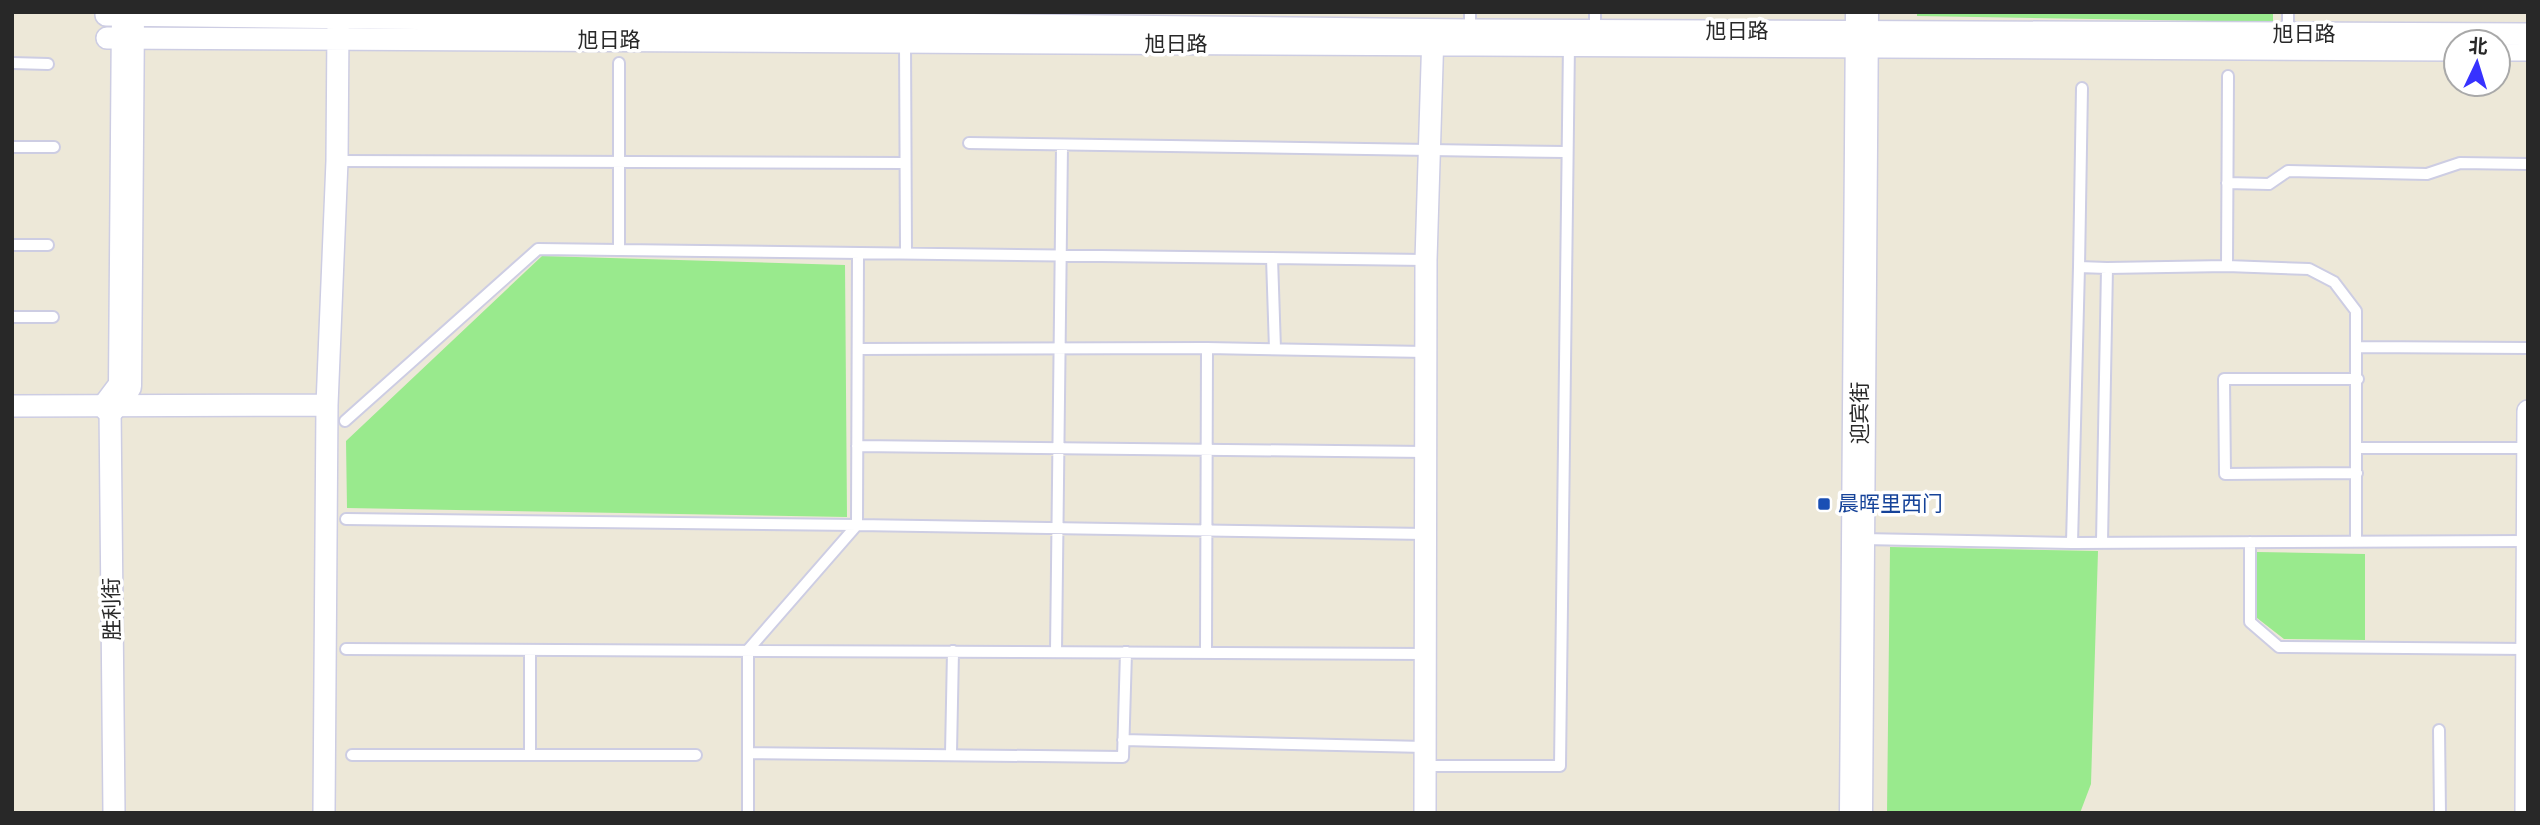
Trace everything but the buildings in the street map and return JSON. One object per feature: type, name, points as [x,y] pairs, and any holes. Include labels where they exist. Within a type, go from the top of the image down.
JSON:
[{"type":"main road","name":"胜利街","points":[[110,406],[103,384],[117,22]]},
{"type":"main road","name":"迎宾街","points":[[1853,31],[1860,539],[1856,813]]},
{"type":"main road","name":"迎宾街","points":[[1839,813],[1853,31]]},
{"type":"street","name":"旭日路","points":[[904,33],[1147,19],[1433,38]]},
{"type":"street","name":"旭日路","points":[[117,22],[338,28],[1433,38],[1470,30],[1569,39],[1595,30],[2528,34]]},
{"type":"street","points":[[324,813],[327,405],[337,161],[338,28]]},
{"type":"street","name":"旭日路","points":[[2288,32],[2442,48]]},
{"type":"street","points":[[1425,813],[1426,260],[1433,38]]},
{"type":"street","points":[[12,406],[327,405]]},
{"type":"street","name":"胜利街","points":[[110,406],[114,813]]},
{"type":"street","points":[[2526,813],[2528,411]]},
{"type":"lane","points":[[904,33],[906,254]]},
{"type":"lane","points":[[1123,740],[1560,766],[1565,152],[1569,39]]},
{"type":"lane","points":[[619,63],[619,249]]},
{"type":"lane","points":[[12,64],[48,64]]},
{"type":"lane","points":[[2227,266],[2228,76]]},
{"type":"lane","points":[[2072,542],[2082,88]]},
{"type":"lane","points":[[969,143],[1565,152]]},
{"type":"lane","points":[[1056,651],[1062,146]]},
{"type":"lane","points":[[12,147],[54,147]]},
{"type":"lane","points":[[337,161],[905,163]]},
{"type":"lane","points":[[2227,183],[2269,184],[2288,171],[2427,174],[2460,163],[2528,164]]},
{"type":"lane","points":[[12,245],[48,245]]},
{"type":"lane","points":[[345,421],[538,249],[1426,260]]},
{"type":"lane","points":[[748,813],[748,650],[857,525],[858,253]]},
{"type":"lane","points":[[1272,258],[1275,349]]},
{"type":"lane","points":[[2079,267],[2227,266],[2309,269],[2334,282],[2356,311],[2356,541]]},
{"type":"lane","points":[[2102,542],[2107,268]]},
{"type":"lane","points":[[12,317],[53,317]]},
{"type":"lane","points":[[2358,347],[2528,348]]},
{"type":"lane","points":[[858,349],[1207,348],[1426,352]]},
{"type":"lane","points":[[1206,653],[1207,348]]},
{"type":"lane","points":[[2357,473],[2225,474],[2224,379],[2358,379]]},
{"type":"lane","points":[[857,446],[1426,452]]},
{"type":"lane","points":[[2357,448],[2528,447]]},
{"type":"lane","points":[[346,519],[1425,534]]},
{"type":"lane","points":[[1860,539],[2072,542],[2527,541]]},
{"type":"lane","points":[[2250,542],[2250,622],[2279,647],[2527,656]]},
{"type":"lane","points":[[346,649],[1425,654]]},
{"type":"lane","points":[[530,650],[530,755]]},
{"type":"lane","points":[[951,754],[953,651]]},
{"type":"lane","points":[[748,753],[1123,757],[1126,652]]},
{"type":"lane","points":[[2439,730],[2440,813]]},
{"type":"lane","points":[[352,755],[696,755]]},
{"type":"green space","points":[[1917,12],[2273,12],[2273,22],[1917,16]]},
{"type":"green space","points":[[542,256],[845,265],[847,517],[347,508],[346,441]]},
{"type":"green space","points":[[1890,547],[2098,551],[2091,784],[2080,813],[1887,813]]},
{"type":"green space","points":[[2257,552],[2365,554],[2365,640],[2284,639],[2257,618]]},
{"type":"place","name":"晨晖里西门","points":[[1824,504]]}]
